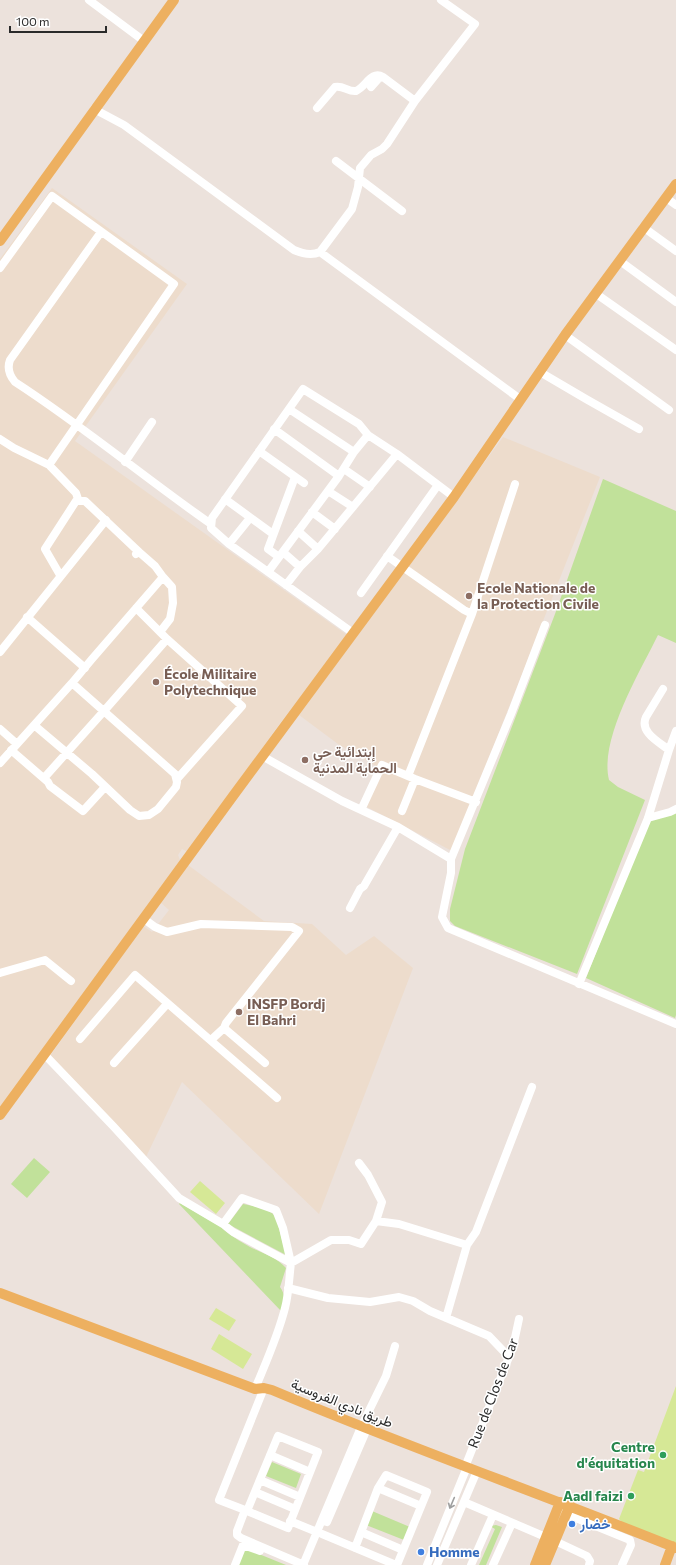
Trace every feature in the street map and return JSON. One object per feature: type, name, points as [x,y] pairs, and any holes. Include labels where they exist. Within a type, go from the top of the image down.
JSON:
[{"type":"main road","points":[[0,241],[174,0]]},
{"type":"main road","points":[[0,1115],[262,756],[454,497],[565,335],[676,184]]},
{"type":"main road","name":"طريق نادي الفروسية","points":[[0,1293],[260,1388],[467,1467],[564,1508],[674,1547]]},
{"type":"main road","points":[[545,1565],[551,1539],[564,1508]]},
{"type":"main road","points":[[534,1565],[551,1539]]},
{"type":"main road","points":[[665,1565],[674,1547]]},
{"type":"street","points":[[89,0],[144,40]]},
{"type":"street","points":[[94,109],[124,125],[294,250],[312,255],[320,252],[352,209],[358,187],[360,168],[368,157],[382,149],[387,144],[415,101],[475,24],[441,0]]},
{"type":"street","points":[[317,108],[335,87],[340,86],[353,92],[377,74],[415,101]]},
{"type":"street","points":[[371,87],[378,78],[383,77]]},
{"type":"street","points":[[336,160],[402,211]]},
{"type":"street","points":[[0,268],[52,196],[174,284],[49,465]]},
{"type":"street","points":[[666,198],[676,205]]},
{"type":"street","points":[[643,227],[676,252]]},
{"type":"street","points":[[101,232],[10,360],[8,366],[9,373],[15,382],[77,425],[125,462],[211,524]]},
{"type":"street","points":[[320,252],[520,399]]},
{"type":"street","points":[[620,261],[676,302]]},
{"type":"street","points":[[595,293],[676,350]]},
{"type":"street","points":[[565,335],[669,410]]},
{"type":"street","points":[[540,372],[586,400],[639,429]]},
{"type":"street","points":[[353,633],[229,544],[211,528],[212,518],[303,389],[359,424],[368,435],[397,454],[454,497]]},
{"type":"street","points":[[289,409],[354,452]]},
{"type":"street","points":[[125,462],[152,422]]},
{"type":"street","points":[[274,429],[341,472],[370,487]]},
{"type":"street","points":[[268,572],[328,491],[354,452],[368,435]]},
{"type":"street","points":[[0,439],[14,448],[49,465],[76,493],[78,498],[45,549],[60,575]]},
{"type":"street","points":[[259,451],[304,483]]},
{"type":"street","points":[[286,584],[318,549],[397,454]]},
{"type":"street","points":[[295,477],[268,549],[300,567]]},
{"type":"street","points":[[402,811],[412,778],[472,614],[515,484]]},
{"type":"street","points":[[361,593],[438,485]]},
{"type":"street","points":[[328,491],[353,507]]},
{"type":"street","points":[[225,499],[273,534]]},
{"type":"street","points":[[76,501],[85,501],[106,520],[137,553],[155,566],[172,587],[173,603],[170,619],[160,632]]},
{"type":"street","points":[[312,512],[335,529]]},
{"type":"street","points":[[229,544],[250,518]]},
{"type":"street","points":[[0,652],[60,575],[106,520]]},
{"type":"street","points":[[298,531],[318,549]]},
{"type":"street","points":[[387,556],[464,610],[472,614]]},
{"type":"street","points":[[0,763],[103,648],[163,577]]},
{"type":"street","points":[[136,608],[167,639],[242,706],[177,779]]},
{"type":"street","points":[[27,618],[85,668]]},
{"type":"street","points":[[545,625],[476,802],[451,859],[451,873],[442,917],[448,928],[579,984],[676,1023]]},
{"type":"street","points":[[44,778],[167,639]]},
{"type":"street","points":[[34,725],[67,752],[134,814],[144,816],[149,815],[158,809],[175,790],[177,785],[177,779],[172,770],[72,683]]},
{"type":"street","points":[[663,689],[646,717],[644,726],[646,731],[669,750]]},
{"type":"street","points":[[0,729],[14,747],[48,782],[50,786],[82,812],[105,787]]},
{"type":"street","points":[[579,984],[648,818],[676,731]]},
{"type":"street","points":[[262,756],[342,801],[398,828],[451,859]]},
{"type":"street","points":[[361,810],[382,764],[412,778],[476,802]]},
{"type":"street","points":[[648,818],[676,809]]},
{"type":"street","points":[[350,908],[360,889],[364,886],[398,828]]},
{"type":"street","points":[[144,919],[155,927],[167,932],[201,924],[292,927],[298,929],[299,932],[226,1023],[224,1028],[211,1040]]},
{"type":"street","points":[[0,973],[45,960],[71,981]]},
{"type":"street","points":[[80,1039],[136,975],[167,1004],[211,1040],[277,1098]]},
{"type":"street","points":[[114,1063],[167,1004]]},
{"type":"street","points":[[224,1028],[265,1063]]},
{"type":"street","points":[[45,1055],[179,1198],[223,1224],[233,1232],[291,1263]]},
{"type":"street","points":[[446,1318],[467,1245],[476,1232],[532,1087]]},
{"type":"street","points":[[291,1263],[331,1240],[349,1240],[361,1244],[376,1221],[382,1202],[359,1163]]},
{"type":"street","points":[[223,1224],[242,1198],[276,1210],[283,1228],[291,1263],[281,1324],[260,1388],[219,1500],[246,1511],[288,1528],[318,1452],[278,1436],[255,1492],[246,1511],[237,1531],[237,1535],[241,1538],[304,1565],[386,1376],[395,1346]]},
{"type":"street","points":[[376,1221],[399,1224],[467,1245]]},
{"type":"street","points":[[288,1288],[328,1298],[370,1302],[399,1297],[413,1301],[430,1311],[489,1336],[509,1357]]},
{"type":"street","name":"Rue de Clos de Car","points":[[427,1565],[467,1467],[467,1462],[513,1347],[519,1319]]},
{"type":"street","points":[[270,1455],[310,1472]]},
{"type":"street","points":[[437,1565],[477,1471]]},
{"type":"street","points":[[290,1521],[319,1533],[355,1548],[396,1565],[427,1492],[386,1475],[378,1488],[355,1548]]},
{"type":"street","points":[[260,1480],[300,1497]]},
{"type":"street","points":[[378,1488],[421,1506]]},
{"type":"street","points":[[255,1492],[295,1509]]},
{"type":"street","points":[[464,1502],[587,1556],[590,1561],[589,1565]]},
{"type":"street","points":[[564,1508],[630,1540],[631,1545],[622,1565]]},
{"type":"street","points":[[471,1565],[492,1515]]},
{"type":"street","points":[[493,1565],[512,1523]]},
{"type":"street","points":[[361,1532],[403,1550]]},
{"type":"street","points":[[308,1565],[319,1533]]},
{"type":"street","points":[[235,1565],[243,1545],[293,1565]]},
{"type":"shaded area","name":"École Militaire Polytechnique","points":[[52,188],[187,284],[75,441],[347,635],[275,730],[188,852],[182,849],[178,855],[180,860],[0,1108],[0,259]]},
{"type":"shaded area","name":"Ecole Nationale de la Protection Civile","points":[[503,437],[600,477],[452,851],[365,806],[381,769],[338,744],[299,715]]},
{"type":"shaded area","name":"INSFP Bordj El Bahri","points":[[188,865],[264,921],[312,924],[346,955],[374,936],[413,968],[319,1214],[182,1082],[146,1157],[50,1056],[143,926],[152,932],[169,910],[160,902]]},
{"type":"green space","points":[[603,479],[676,511],[676,643],[658,635],[632,686],[615,726],[607,764],[609,780],[618,787],[645,800],[577,974],[455,926],[450,921],[450,909],[465,849],[555,614]]},
{"type":"green space","points":[[676,811],[675,1018],[586,978],[649,820]]},
{"type":"green space","points":[[34,1158],[50,1172],[27,1198],[11,1184]]},
{"type":"green space","points":[[200,1181],[225,1203],[216,1214],[190,1192]]},
{"type":"green space","points":[[180,1203],[221,1227],[250,1247],[274,1258],[286,1268],[280,1287],[284,1298],[281,1311],[179,1204]]},
{"type":"green space","points":[[243,1204],[265,1209],[276,1217],[286,1255],[228,1224]]},
{"type":"green space","points":[[216,1308],[236,1320],[229,1331],[209,1319]]},
{"type":"green space","points":[[219,1334],[252,1354],[243,1369],[211,1349]]},
{"type":"green space","name":"Centre d'équitation","points":[[676,1386],[676,1545],[624,1524],[619,1519],[638,1470],[644,1472]]},
{"type":"green space","points":[[272,1462],[301,1474],[296,1488],[266,1476]]},
{"type":"green space","points":[[372,1511],[410,1527],[404,1540],[366,1525]]},
{"type":"green space","points":[[496,1525],[502,1527],[486,1565],[479,1565],[495,1529],[490,1526]]},
{"type":"green space","points":[[244,1548],[286,1565],[238,1565]]},
{"type":"place","name":"Ecole Nationale de la Protection Civile","points":[[469,596]]},
{"type":"place","name":"École Militaire Polytechnique","points":[[156,682]]},
{"type":"place","name":"إبتدائية حي الحماية المدنية","points":[[305,760]]},
{"type":"place","name":"INSFP Bordj El Bahri","points":[[239,1012]]},
{"type":"place","name":"Centre d'équitation","points":[[663,1455]]},
{"type":"place","name":"Aadl faizi","points":[[631,1496]]},
{"type":"place","name":"خضار","points":[[572,1524]]},
{"type":"place","name":"Homme","points":[[421,1552]]}]
